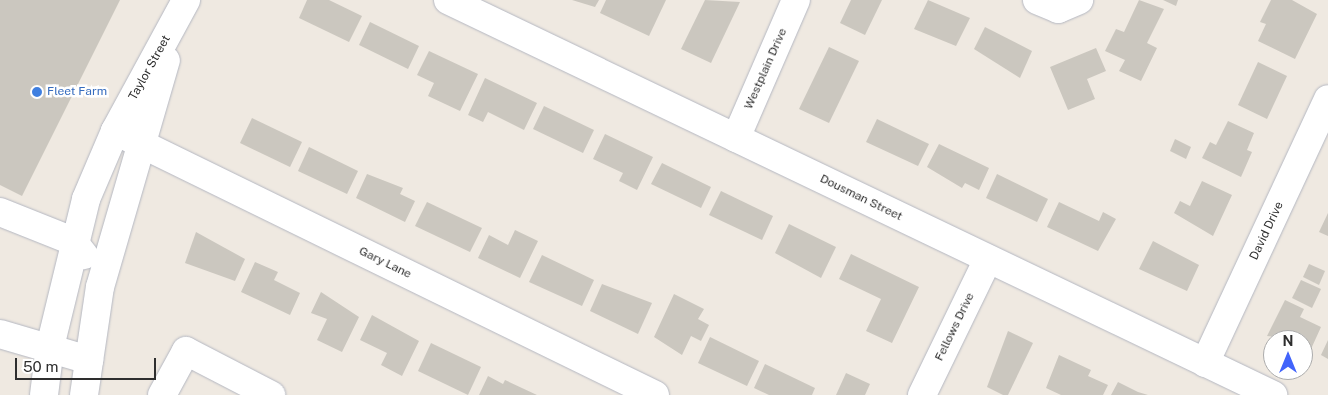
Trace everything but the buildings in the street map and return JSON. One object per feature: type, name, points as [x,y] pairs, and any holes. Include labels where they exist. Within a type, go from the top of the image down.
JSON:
[{"type":"street","name":"Dousman Street","points":[[448,0],[1273,395]]},
{"type":"street","name":"Westplain Drive","points":[[736,138],[796,0]]},
{"type":"street","points":[[1037,0],[1058,9],[1077,2]]},
{"type":"street","name":"Taylor Street","points":[[44,395],[50,346],[73,241],[115,131],[181,11]]},
{"type":"street","name":"Taylor Street","points":[[84,395],[100,288],[181,11]]},
{"type":"street","name":"David Drive","points":[[1206,363],[1328,99]]},
{"type":"street","name":"Gary Lane","points":[[115,131],[655,395]]},
{"type":"street","points":[[73,241],[109,218],[126,197]]},
{"type":"street","points":[[0,212],[73,241],[100,288]]},
{"type":"street","name":"Fellows Drive","points":[[922,395],[988,258]]},
{"type":"street","points":[[0,334],[50,346],[88,360]]},
{"type":"street","points":[[162,395],[186,351],[271,395]]},
{"type":"place","name":"Fleet Farm","points":[[37,92]]}]
